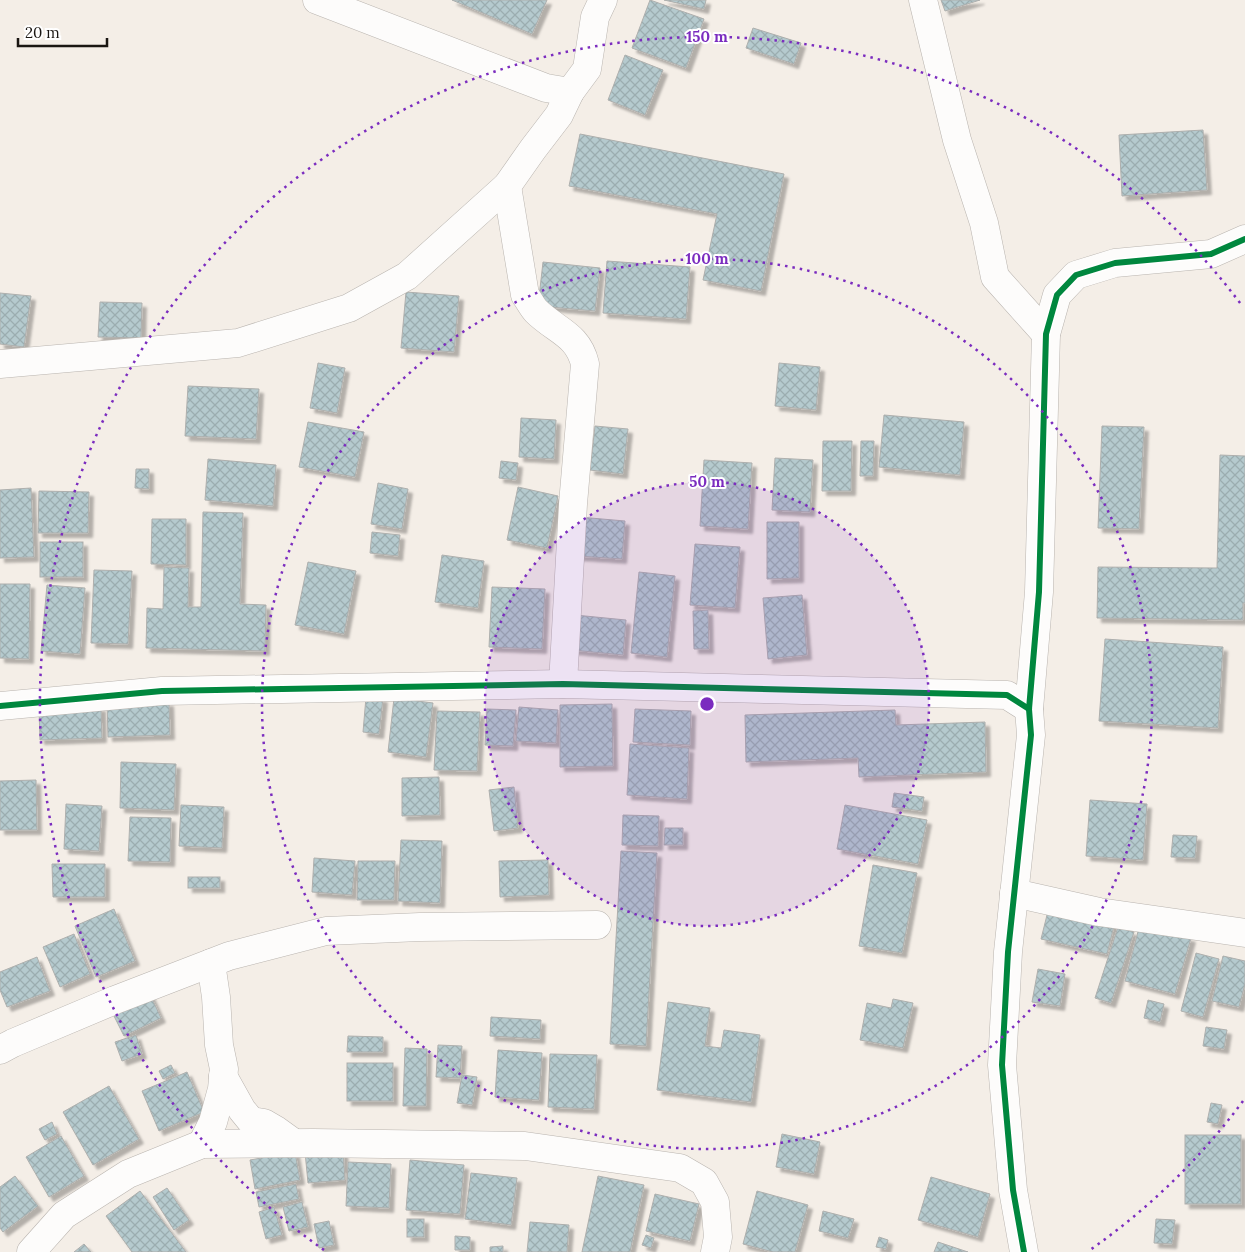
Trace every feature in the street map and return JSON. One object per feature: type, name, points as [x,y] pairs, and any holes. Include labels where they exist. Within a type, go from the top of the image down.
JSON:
[{"type":"street","points":[[317,0],[546,88],[570,92]]},
{"type":"street","points":[[0,364],[238,343],[349,308],[407,276],[506,186],[559,115],[570,92],[587,69],[596,17],[602,0]]},
{"type":"street","points":[[923,0],[956,140],[984,223],[995,277],[1046,334]]},
{"type":"street","points":[[506,186],[525,295],[535,310],[575,342],[582,351],[585,364],[573,504],[563,684]]},
{"type":"street","points":[[1026,1252],[1013,1190],[1002,1064],[1008,952],[1032,735],[1029,709],[1040,592],[1046,334],[1058,295],[1076,275],[1115,263],[1211,254],[1245,239]]},
{"type":"street","points":[[0,706],[162,691],[563,684],[1007,695],[1029,709]]},
{"type":"street","points":[[1014,893],[1099,912],[1245,933]]},
{"type":"street","points":[[0,1050],[115,1000],[229,956],[326,931],[420,927],[597,925]]},
{"type":"street","points":[[202,1144],[213,1122],[222,1089],[224,1069],[219,1045],[216,997],[210,963]]},
{"type":"street","points":[[223,1076],[242,1110],[251,1121],[264,1123],[294,1143]]},
{"type":"street","points":[[31,1252],[64,1215],[128,1174],[202,1144],[294,1143],[526,1146],[680,1168],[704,1182],[715,1202],[718,1237],[714,1252]]},
{"type":"building","points":[[452,0],[547,0],[532,34]]},
{"type":"building","points":[[650,0],[704,19],[686,68],[632,48]]},
{"type":"building","points":[[664,0],[706,0],[704,9]]},
{"type":"building","points":[[941,0],[980,0],[945,11]]},
{"type":"building","points":[[753,28],[801,43],[794,64],[746,48]]},
{"type":"building","points":[[625,55],[663,70],[645,115],[608,100]]},
{"type":"building","points":[[1203,130],[1207,190],[1122,196],[1119,135]]},
{"type":"building","points":[[580,134],[784,174],[761,291],[703,280],[717,214],[569,186]]},
{"type":"building","points":[[607,261],[690,267],[686,319],[603,313]]},
{"type":"building","points":[[543,262],[600,268],[595,311],[538,306]]},
{"type":"building","points":[[406,292],[459,296],[454,352],[401,348]]},
{"type":"building","points":[[0,293],[31,296],[24,347],[0,344]]},
{"type":"building","points":[[100,302],[142,303],[141,338],[98,337]]},
{"type":"building","points":[[318,363],[345,368],[337,413],[310,408]]},
{"type":"building","points":[[779,363],[820,367],[816,410],[775,406]]},
{"type":"building","points":[[188,386],[259,389],[256,439],[185,436]]},
{"type":"building","points":[[884,415],[964,422],[960,475],[879,467]]},
{"type":"building","points":[[521,418],[556,420],[554,459],[519,457]]},
{"type":"building","points":[[308,422],[364,432],[355,477],[299,467]]},
{"type":"building","points":[[595,426],[628,429],[623,474],[590,470]]},
{"type":"building","points":[[1102,426],[1144,427],[1139,529],[1098,528]]},
{"type":"building","points":[[823,441],[852,441],[851,491],[822,491]]},
{"type":"building","points":[[861,441],[874,441],[873,476],[860,476]]},
{"type":"building","points":[[1220,455],[1245,456],[1245,603],[1243,603],[1243,620],[1097,618],[1098,567],[1217,568]]},
{"type":"building","points":[[775,458],[813,460],[810,512],[772,510]]},
{"type":"building","points":[[208,459],[276,465],[273,506],[205,500]]},
{"type":"building","points":[[704,460],[752,463],[748,529],[700,526]]},
{"type":"building","points":[[501,461],[518,463],[516,480],[499,478]]},
{"type":"building","points":[[136,469],[149,469],[149,489],[135,488]]},
{"type":"building","points":[[378,483],[408,489],[402,529],[371,524]]},
{"type":"building","points":[[518,487],[558,496],[547,548],[507,540]]},
{"type":"building","points":[[31,488],[34,557],[0,558],[0,490]]},
{"type":"building","points":[[39,491],[89,492],[88,533],[38,533]]},
{"type":"building","points":[[203,512],[243,513],[240,604],[266,605],[265,651],[146,648],[147,608],[163,609],[164,567],[189,568],[188,607],[201,607]]},
{"type":"building","points":[[579,517],[625,521],[622,559],[577,556]]},
{"type":"building","points":[[152,519],[186,519],[186,565],[151,564]]},
{"type":"building","points":[[767,522],[799,522],[799,578],[767,579]]},
{"type":"building","points":[[372,532],[400,535],[398,556],[370,553]]},
{"type":"building","points":[[40,542],[83,542],[83,577],[40,577]]},
{"type":"building","points":[[695,544],[740,547],[735,608],[690,605]]},
{"type":"building","points":[[442,555],[484,561],[478,608],[435,602]]},
{"type":"building","points":[[308,562],[356,571],[344,634],[295,625]]},
{"type":"building","points":[[94,570],[132,571],[128,644],[91,643]]},
{"type":"building","points":[[639,572],[675,576],[667,657],[631,653]]},
{"type":"building","points":[[0,584],[30,584],[29,659],[0,658]]},
{"type":"building","points":[[47,585],[85,588],[80,654],[41,651]]},
{"type":"building","points":[[492,587],[545,589],[542,649],[489,647]]},
{"type":"building","points":[[802,595],[807,655],[768,659],[763,598]]},
{"type":"building","points":[[708,610],[709,649],[694,649],[693,611]]},
{"type":"building","points":[[575,615],[626,620],[623,655],[572,650]]},
{"type":"building","points":[[1105,639],[1223,647],[1218,728],[1099,721]]},
{"type":"building","points":[[366,697],[383,698],[379,734],[363,732]]},
{"type":"building","points":[[394,698],[433,703],[426,757],[388,752]]},
{"type":"building","points":[[169,702],[170,735],[108,737],[107,703]]},
{"type":"building","points":[[612,704],[613,766],[560,767],[560,705]]},
{"type":"building","points":[[101,707],[102,738],[40,740],[39,709]]},
{"type":"building","points":[[519,707],[558,710],[556,743],[516,741]]},
{"type":"building","points":[[487,709],[516,710],[513,746],[485,745]]},
{"type":"building","points":[[635,709],[691,711],[690,745],[633,742]]},
{"type":"building","points":[[895,710],[896,725],[985,722],[986,772],[859,777],[858,758],[746,762],[745,715]]},
{"type":"building","points":[[437,711],[480,712],[477,771],[434,770]]},
{"type":"building","points":[[630,744],[689,748],[687,799],[627,795]]},
{"type":"building","points":[[121,762],[176,764],[174,810],[120,808]]},
{"type":"building","points":[[439,777],[440,815],[402,816],[402,778]]},
{"type":"building","points":[[36,780],[37,830],[0,830],[0,781]]},
{"type":"building","points":[[514,787],[518,828],[494,831],[489,790]]},
{"type":"building","points":[[894,793],[924,797],[922,811],[892,807]]},
{"type":"building","points":[[1090,800],[1147,804],[1143,860],[1086,856]]},
{"type":"building","points":[[66,804],[102,806],[99,851],[64,849]]},
{"type":"building","points":[[181,805],[224,807],[222,848],[179,846]]},
{"type":"building","points":[[845,805],[927,820],[918,864],[837,849]]},
{"type":"building","points":[[623,815],[659,816],[658,846],[622,845]]},
{"type":"building","points":[[130,817],[171,818],[170,862],[128,861]]},
{"type":"building","points":[[665,828],[683,828],[683,845],[664,845]]},
{"type":"building","points":[[1173,835],[1197,836],[1195,858],[1171,857]]},
{"type":"building","points":[[401,840],[442,841],[440,903],[398,901]]},
{"type":"building","points":[[621,851],[657,853],[646,1046],[610,1044]]},
{"type":"building","points":[[314,858],[355,861],[352,895],[312,892]]},
{"type":"building","points":[[548,860],[549,895],[500,897],[499,861]]},
{"type":"building","points":[[358,861],[395,861],[394,900],[357,900]]},
{"type":"building","points":[[52,864],[105,864],[105,897],[53,897]]},
{"type":"building","points":[[873,865],[917,873],[902,953],[859,946]]},
{"type":"building","points":[[188,877],[220,877],[220,888],[188,888]]},
{"type":"building","points":[[1049,907],[1115,922],[1107,954],[1041,939]]},
{"type":"building","points":[[114,909],[135,961],[96,977],[75,926]]},
{"type":"building","points":[[1140,924],[1191,938],[1175,994],[1125,981]]},
{"type":"building","points":[[1118,927],[1134,932],[1111,1003],[1095,998]]},
{"type":"building","points":[[74,934],[90,974],[60,987],[43,947]]},
{"type":"building","points":[[1196,953],[1219,959],[1203,1017],[1181,1011]]},
{"type":"building","points":[[1223,956],[1245,961],[1245,984],[1239,1007],[1212,1001]]},
{"type":"building","points":[[37,957],[50,991],[7,1007],[0,990],[0,972]]},
{"type":"building","points":[[1038,969],[1065,974],[1060,1006],[1032,1002]]},
{"type":"building","points":[[148,990],[161,1018],[124,1036],[110,1008]]},
{"type":"building","points":[[893,999],[913,1003],[903,1048],[860,1040],[867,1003],[891,1008]]},
{"type":"building","points":[[1148,1000],[1164,1004],[1160,1022],[1144,1018]]},
{"type":"building","points":[[668,1002],[710,1008],[705,1046],[721,1048],[724,1030],[760,1035],[751,1102],[657,1090]]},
{"type":"building","points":[[491,1017],[541,1020],[540,1039],[490,1036]]},
{"type":"building","points":[[1206,1027],[1227,1030],[1224,1049],[1203,1046]]},
{"type":"building","points":[[136,1035],[142,1054],[122,1061],[115,1042]]},
{"type":"building","points":[[348,1036],[383,1037],[383,1052],[347,1052]]},
{"type":"building","points":[[438,1045],[462,1046],[460,1078],[436,1077]]},
{"type":"building","points":[[405,1048],[427,1049],[426,1106],[403,1106]]},
{"type":"building","points":[[498,1050],[542,1053],[539,1100],[495,1097]]},
{"type":"building","points":[[550,1054],[597,1055],[594,1109],[548,1107]]},
{"type":"building","points":[[347,1063],[393,1063],[393,1101],[347,1101]]},
{"type":"building","points":[[171,1065],[175,1073],[163,1079],[159,1071]]},
{"type":"building","points":[[187,1072],[204,1112],[159,1131],[142,1091]]},
{"type":"building","points":[[462,1075],[477,1077],[472,1105],[457,1103]]},
{"type":"building","points":[[109,1086],[139,1139],[93,1165],[63,1112]]},
{"type":"building","points":[[1211,1103],[1222,1105],[1218,1124],[1207,1122]]},
{"type":"building","points":[[52,1122],[57,1134],[45,1140],[39,1129]]},
{"type":"building","points":[[782,1134],[820,1142],[814,1174],[776,1167]]},
{"type":"building","points":[[1185,1135],[1241,1135],[1241,1204],[1185,1204]]},
{"type":"building","points":[[61,1136],[84,1176],[49,1197],[26,1157]]},
{"type":"building","points":[[343,1149],[345,1180],[308,1183],[305,1152]]},
{"type":"building","points":[[295,1152],[300,1180],[255,1189],[250,1160]]},
{"type":"building","points":[[410,1160],[464,1165],[460,1214],[406,1210]]},
{"type":"building","points":[[348,1162],[391,1164],[389,1208],[346,1206]]},
{"type":"building","points":[[471,1173],[517,1178],[511,1225],[465,1219]]},
{"type":"building","points":[[15,1176],[38,1206],[3,1232],[0,1228],[0,1187]]},
{"type":"building","points":[[598,1176],[644,1185],[630,1252],[582,1252]]},
{"type":"building","points":[[931,1177],[990,1194],[978,1237],[918,1220]]},
{"type":"building","points":[[296,1184],[299,1199],[259,1207],[256,1192]]},
{"type":"building","points":[[167,1188],[189,1220],[174,1230],[153,1197]]},
{"type":"building","points":[[140,1191],[186,1252],[132,1252],[106,1216]]},
{"type":"building","points":[[757,1191],[808,1205],[795,1252],[773,1252],[743,1244]]},
{"type":"building","points":[[655,1194],[699,1204],[690,1241],[646,1231]]},
{"type":"building","points":[[302,1202],[308,1227],[289,1231],[283,1207]]},
{"type":"building","points":[[274,1207],[282,1235],[266,1239],[259,1212]]},
{"type":"building","points":[[823,1211],[854,1219],[848,1238],[819,1231]]},
{"type":"building","points":[[407,1219],[424,1219],[424,1237],[407,1237]]},
{"type":"building","points":[[1156,1219],[1175,1220],[1172,1244],[1154,1243]]},
{"type":"building","points":[[329,1221],[334,1245],[319,1248],[314,1224]]},
{"type":"building","points":[[530,1222],[569,1225],[567,1252],[527,1252]]},
{"type":"building","points":[[646,1235],[654,1238],[651,1248],[642,1245]]},
{"type":"building","points":[[455,1236],[470,1237],[470,1250],[455,1250]]},
{"type":"building","points":[[879,1237],[888,1240],[886,1249],[876,1247]]},
{"type":"building","points":[[938,1242],[968,1252],[934,1252]]},
{"type":"building","points":[[84,1244],[91,1252],[74,1252]]},
{"type":"building","points":[[503,1246],[503,1252],[490,1252],[490,1247]]},
{"type":"cycle path","points":[[1024,1252],[1013,1190],[1002,1065],[1008,952],[1031,735],[1029,709],[1039,592],[1046,334],[1057,295],[1076,275],[1115,263],[1211,254],[1245,239]]},
{"type":"cycle path","points":[[0,706],[162,691],[563,684],[1007,695],[1029,709]]}]
